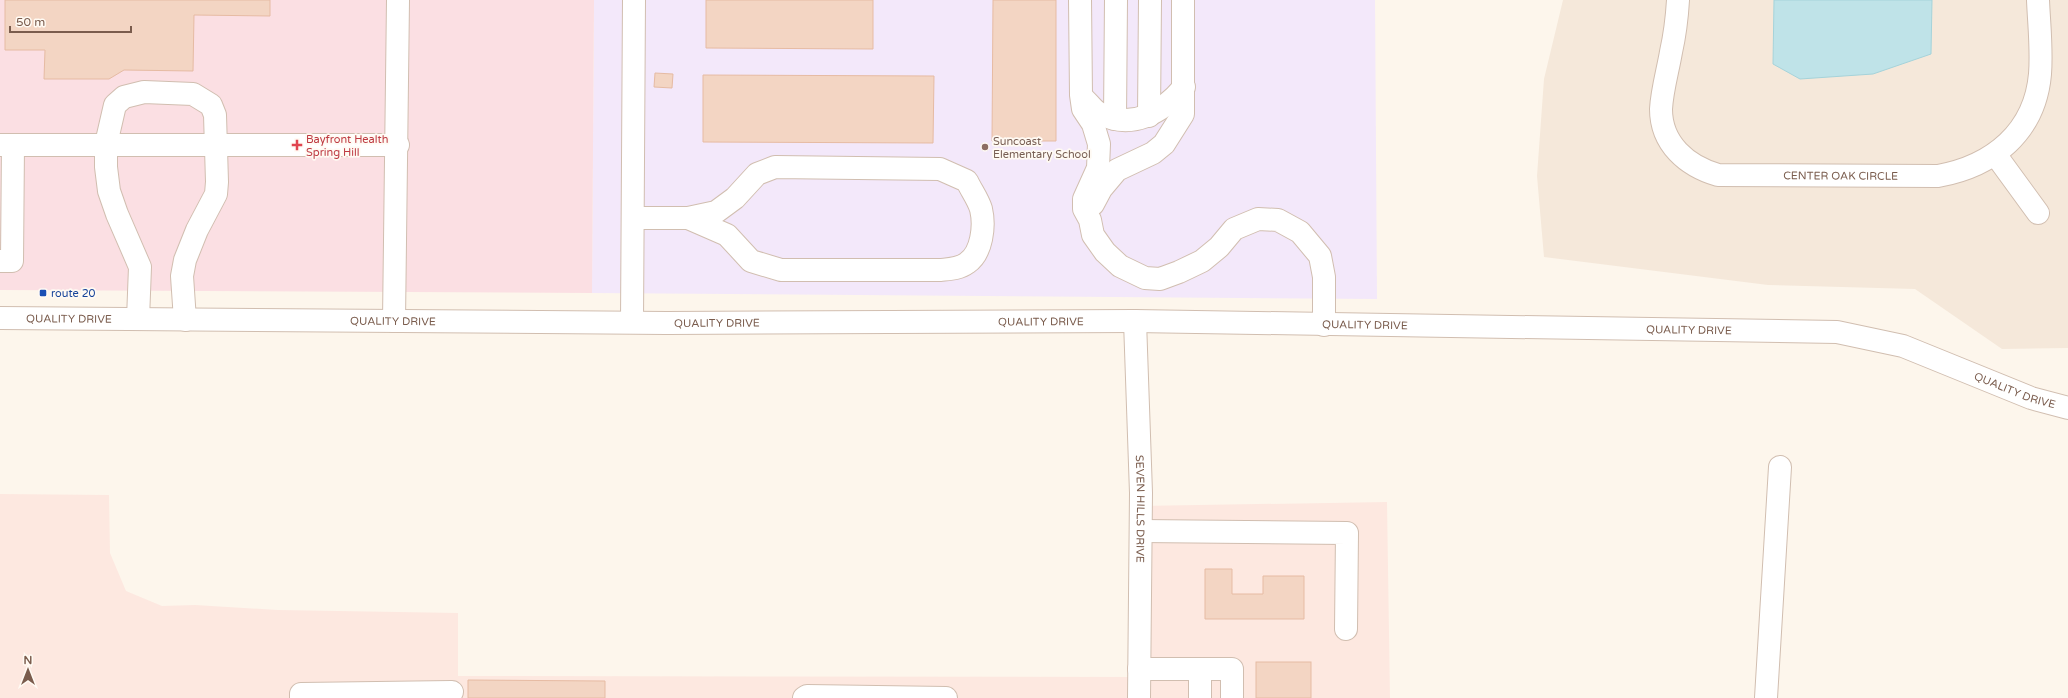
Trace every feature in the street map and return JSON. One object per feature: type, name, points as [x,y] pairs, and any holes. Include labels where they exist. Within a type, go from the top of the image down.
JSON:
[{"type":"street","points":[[394,321],[398,145],[398,0]]},
{"type":"street","points":[[632,322],[634,0]]},
{"type":"street","points":[[1080,0],[1081,96],[1083,109],[1093,124],[1099,144],[1098,168],[1084,199],[1084,210],[1090,220]]},
{"type":"street","points":[[1115,119],[1116,0]]},
{"type":"street","points":[[1149,116],[1150,0]]},
{"type":"street","points":[[1183,0],[1183,114],[1164,144],[1153,153],[1117,170],[1101,189],[1092,205],[1090,220],[1093,235],[1105,252],[1120,266],[1145,278],[1160,279],[1202,261],[1219,247],[1234,229],[1258,219],[1278,220],[1300,232],[1320,256],[1324,277],[1324,325]]},
{"type":"street","name":"CENTER OAK CIRCLE","points":[[1678,0],[1675,35],[1661,110],[1663,124],[1668,140],[1678,153],[1690,164],[1703,171],[1718,175],[1938,176],[1958,172],[1971,167],[1995,154],[2018,132],[2029,114],[2037,92],[2040,73],[2038,0]]},
{"type":"street","points":[[1081,96],[1098,113],[1115,119],[1130,120],[1149,116],[1165,107],[1184,87]]},
{"type":"street","points":[[138,319],[140,267],[117,214],[109,191],[106,167],[106,144],[115,105],[124,97],[144,92],[193,94],[211,105],[215,115],[216,194],[197,230],[185,260],[182,276],[185,320]]},
{"type":"street","points":[[0,261],[12,262],[6,145],[398,145]]},
{"type":"street","points":[[1995,154],[2038,213]]},
{"type":"street","points":[[633,218],[688,218],[716,212],[735,198],[757,174],[775,167],[940,169],[967,181],[980,209],[982,229],[978,251],[967,263],[955,268],[940,270],[781,270],[751,261],[727,235],[688,218]]},
{"type":"street","name":"QUALITY DRIVE","points":[[0,318],[632,322],[1135,321],[1324,325],[1740,329],[1837,332],[1903,346],[2031,398],[2068,408]]},
{"type":"street","name":"SEVEN HILLS DRIVE","points":[[1135,321],[1141,494],[1139,698]]},
{"type":"street","points":[[1766,698],[1780,467]]},
{"type":"street","points":[[1141,531],[1347,533],[1346,629]]},
{"type":"street","points":[[1139,669],[1232,669],[1232,698]]},
{"type":"street","points":[[1200,669],[1200,698]]},
{"type":"street","points":[[301,698],[301,694],[452,692]]},
{"type":"street","points":[[805,697],[946,698]]},
{"type":"shaded area","name":"Bayfront Health Spring Hill","points":[[0,0],[594,0],[592,293],[0,290]]},
{"type":"shaded area","name":"Suncoast Elementary School","points":[[594,0],[1375,0],[1377,299],[592,293]]},
{"type":"shaded area","points":[[1563,0],[1774,0],[1773,63],[1930,19],[1932,0],[2068,0],[2068,348],[2002,349],[1915,289],[1768,285],[1544,257],[1537,176],[1544,79]]},
{"type":"shaded area","points":[[0,494],[109,495],[110,553],[126,591],[162,606],[195,605],[278,610],[458,613],[458,676],[1137,677],[1139,506],[1387,502],[1390,698],[0,698]]},
{"type":"water","points":[[1774,0],[1932,0],[1931,54],[1873,74],[1800,79],[1773,64]]},
{"type":"building","points":[[5,0],[270,0],[270,16],[194,15],[193,71],[124,70],[109,79],[44,79],[45,50],[5,50]]},
{"type":"building","points":[[706,0],[873,0],[873,49],[706,48]]},
{"type":"building","points":[[993,0],[1056,0],[1056,141],[992,141]]},
{"type":"building","points":[[655,73],[673,74],[672,88],[654,87]]},
{"type":"building","points":[[703,75],[934,76],[933,143],[703,142]]},
{"type":"building","points":[[1205,569],[1232,569],[1232,594],[1263,594],[1263,576],[1304,576],[1304,619],[1205,619]]},
{"type":"building","points":[[1256,662],[1311,662],[1311,698],[1256,698]]},
{"type":"building","points":[[468,680],[605,681],[605,698],[468,698]]},
{"type":"place","name":"Bayfront Health Spring Hill","points":[[297,145]]},
{"type":"place","name":"Suncoast Elementary School","points":[[985,147]]},
{"type":"place","name":"route 20","points":[[43,293]]}]
